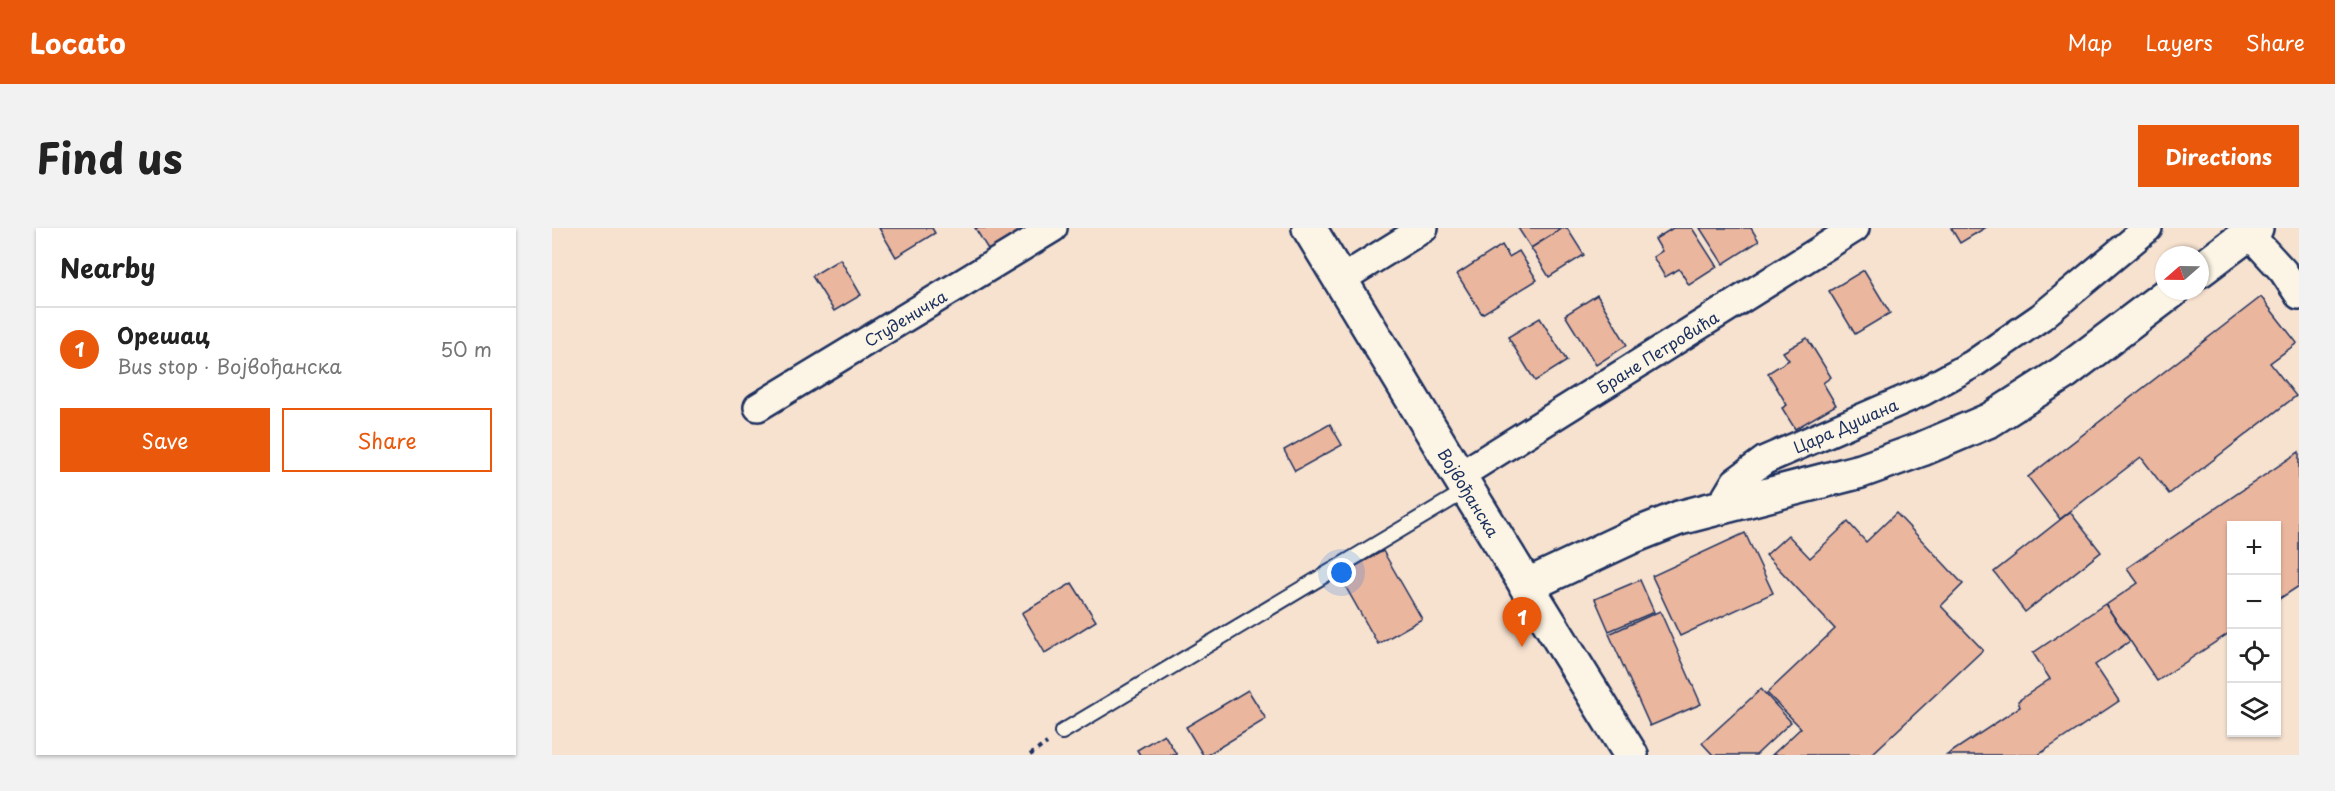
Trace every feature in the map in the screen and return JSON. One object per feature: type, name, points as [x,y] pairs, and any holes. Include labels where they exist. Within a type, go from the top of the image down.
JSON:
[{"type":"street","name":"Студеничка","points":[[758,407],[1053,228]]},
{"type":"street","name":"Војвођанска","points":[[1309,228],[1631,755]]},
{"type":"street","points":[[1340,280],[1424,228]]},
{"type":"street","name":"Бране Петровића","points":[[1463,483],[1855,228]]},
{"type":"street","name":"Цара Душана","points":[[1720,507],[1735,482],[1765,460],[1924,391],[1973,364],[2041,317],[2148,228]]},
{"type":"street","points":[[2209,264],[2254,235],[2299,295]]},
{"type":"street","points":[[1526,586],[1631,537],[1679,518],[1861,471],[1922,449],[1990,420],[2056,378],[2160,300]]},
{"type":"lane","points":[[1062,732],[1463,483]]},
{"type":"building","points":[[879,228],[932,228],[935,233],[896,257]]},
{"type":"building","points":[[975,228],[1026,228],[989,251]]},
{"type":"building","points":[[1518,228],[1560,228],[1561,229],[1531,248]]},
{"type":"building","points":[[1563,228],[1567,228],[1584,255],[1549,277],[1531,248]]},
{"type":"building","points":[[1673,228],[1692,228],[1717,267],[1689,285],[1679,269],[1665,277],[1653,257],[1662,251],[1655,239]]},
{"type":"building","points":[[1700,228],[1751,228],[1759,241],[1723,264]]},
{"type":"building","points":[[1951,228],[1985,228],[1960,243]]},
{"type":"building","points":[[1502,245],[1509,257],[1519,251],[1537,280],[1482,314],[1457,274]]},
{"type":"building","points":[[840,259],[861,295],[834,311],[812,276]]},
{"type":"building","points":[[1864,270],[1890,313],[1855,334],[1829,291]]},
{"type":"building","points":[[1597,295],[1627,345],[1596,365],[1565,315]]},
{"type":"building","points":[[2261,297],[2297,343],[2270,363],[2296,396],[2169,494],[2141,457],[2060,519],[2028,477]]},
{"type":"building","points":[[1540,318],[1567,361],[1535,381],[1508,337]]},
{"type":"building","points":[[1807,338],[1831,377],[1823,383],[1836,405],[1795,429],[1782,408],[1787,405],[1768,373],[1789,360],[1783,352]]},
{"type":"building","points":[[1330,424],[1342,445],[1295,471],[1284,450]]},
{"type":"building","points":[[2299,452],[2299,586],[2281,598],[2281,521],[2227,521],[2227,634],[2157,681],[2106,605],[2138,583],[2127,568]]},
{"type":"building","points":[[2070,512],[2101,552],[2025,612],[1994,572]]},
{"type":"building","points":[[1896,513],[1963,584],[1941,606],[1983,650],[1871,755],[1772,755],[1801,728],[1767,693],[1835,629],[1766,555],[1788,535],[1810,558],[1848,522],[1866,542]]},
{"type":"building","points":[[1745,533],[1773,593],[1680,636],[1652,576]]},
{"type":"building","points":[[1383,551],[1422,619],[1378,644],[1339,575]]},
{"type":"building","points":[[1640,580],[1654,612],[1609,631],[1595,599]]},
{"type":"building","points":[[1072,583],[1096,621],[1045,653],[1022,613]]},
{"type":"building","points":[[2105,604],[2130,641],[2095,665],[2119,701],[2038,755],[1947,755],[2020,707],[2018,701],[2050,679],[2033,653]]},
{"type":"building","points":[[1660,611],[1701,704],[1650,726],[1609,634]]},
{"type":"building","points":[[1761,689],[1791,722],[1756,755],[1713,755],[1702,743]]},
{"type":"building","points":[[1248,690],[1266,719],[1207,755],[1203,755],[1186,727]]},
{"type":"building","points":[[1164,734],[1177,755],[1140,755],[1137,750]]},
{"type":"place","name":"Орешац","points":[[1522,647]]}]
